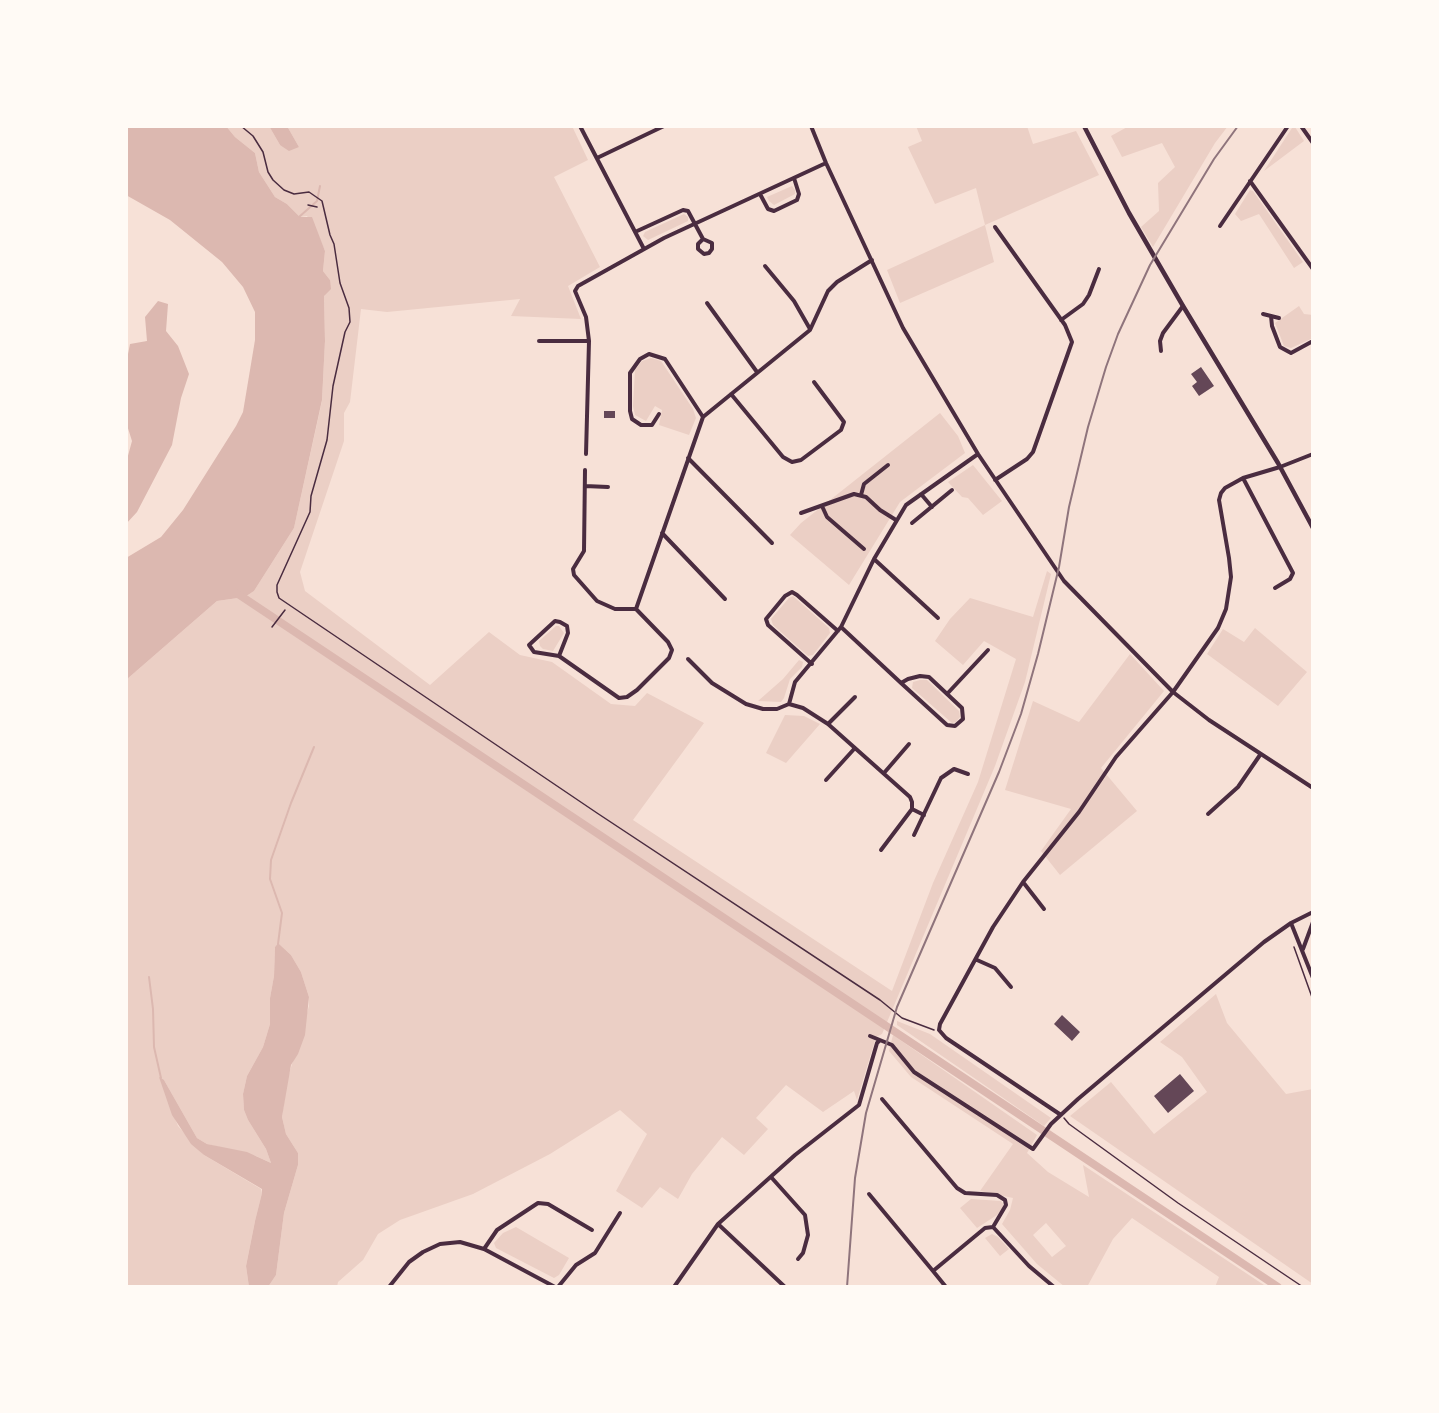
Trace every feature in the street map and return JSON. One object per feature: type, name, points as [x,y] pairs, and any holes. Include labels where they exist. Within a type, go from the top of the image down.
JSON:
[{"type":"main road","points":[[1084,126],[1129,213],[1280,467],[1313,528]]},
{"type":"street","points":[[580,126],[644,249]]},
{"type":"street","points":[[597,158],[662,126]]},
{"type":"street","points":[[811,126],[826,164],[903,328],[978,454],[1064,581],[1173,692],[1260,755],[1313,788]]},
{"type":"street","points":[[1220,226],[1288,126]]},
{"type":"street","points":[[1301,126],[1313,143]]},
{"type":"street","points":[[586,454],[589,341],[586,317],[575,291],[578,286],[644,249],[826,164]]},
{"type":"street","points":[[760,194],[768,209],[774,211],[797,200],[799,194],[794,178]]},
{"type":"street","points":[[1250,182],[1313,268]]},
{"type":"street","points":[[635,232],[683,210],[688,211],[703,239]]},
{"type":"street","points":[[995,227],[1061,320],[1072,342],[1033,452],[1027,459],[995,480]]},
{"type":"street","points":[[636,609],[703,417],[810,330],[828,291],[837,282],[872,260]]},
{"type":"street","points":[[765,266],[794,301],[810,330]]},
{"type":"street","points":[[1061,320],[1083,304],[1099,269]]},
{"type":"street","points":[[707,303],[757,372]]},
{"type":"street","points":[[1161,351],[1160,341],[1163,333],[1183,306]]},
{"type":"street","points":[[1263,314],[1279,318]]},
{"type":"street","points":[[1271,316],[1272,326],[1280,347],[1291,353],[1313,341]]},
{"type":"street","points":[[539,341],[589,341]]},
{"type":"street","points":[[659,414],[652,425],[641,425],[632,420],[630,411],[630,373],[639,359],[649,354],[665,359],[703,417]]},
{"type":"street","points":[[731,394],[783,457],[792,462],[801,460],[841,430],[844,422],[814,382]]},
{"type":"street","points":[[789,704],[795,682],[839,629],[874,559],[906,505],[978,454]]},
{"type":"street","points":[[1062,1116],[946,1038],[939,1030],[947,1010],[977,960],[993,927],[1023,882],[1079,812],[1116,757],[1173,692],[1218,628],[1226,609],[1231,577],[1219,500],[1221,493],[1225,488],[1243,478],[1313,454]]},
{"type":"street","points":[[688,458],[772,543]]},
{"type":"street","points":[[861,495],[864,484],[888,465]]},
{"type":"street","points":[[559,656],[568,633],[567,626],[555,621],[529,645],[534,652],[559,656],[619,698],[627,697],[638,690],[669,658],[672,650],[668,642],[636,609],[615,609],[597,601],[574,575],[573,570],[584,552],[585,470]]},
{"type":"street","points":[[1243,478],[1293,573],[1290,579],[1275,588]]},
{"type":"street","points":[[585,486],[608,487]]},
{"type":"street","points":[[912,523],[952,490]]},
{"type":"street","points":[[801,513],[854,494],[861,495],[896,520]]},
{"type":"street","points":[[921,494],[932,507]]},
{"type":"street","points":[[822,506],[827,517],[864,549]]},
{"type":"street","points":[[662,533],[725,599]]},
{"type":"street","points":[[874,559],[938,618]]},
{"type":"street","points":[[812,664],[768,625],[766,619],[785,596],[792,592],[839,629],[946,725],[955,726],[963,719],[962,708],[929,677],[920,676],[901,683]]},
{"type":"street","points":[[947,694],[988,650]]},
{"type":"street","points":[[688,659],[712,683],[746,704],[763,709],[777,709],[789,704],[802,708],[828,724],[910,796],[912,809],[881,850]]},
{"type":"street","points":[[828,724],[855,697]]},
{"type":"street","points":[[884,773],[909,744]]},
{"type":"street","points":[[826,780],[855,747]]},
{"type":"street","points":[[1208,814],[1238,787],[1260,755]]},
{"type":"street","points":[[914,835],[941,778],[954,769],[968,774]]},
{"type":"street","points":[[912,809],[924,814]]},
{"type":"street","points":[[1023,882],[1044,909]]},
{"type":"street","points":[[870,1036],[892,1045],[914,1072],[1033,1149],[1051,1124],[1264,942],[1291,923],[1313,912]]},
{"type":"street","points":[[1302,950],[1313,922]]},
{"type":"street","points":[[1291,923],[1313,978]]},
{"type":"street","points":[[977,960],[995,968],[1011,987]]},
{"type":"street","points":[[674,1287],[718,1224],[795,1155],[859,1105],[877,1043],[880,1041]]},
{"type":"street","points":[[882,1099],[957,1188],[965,1193],[1002,1196],[1006,1206],[993,1227]]},
{"type":"street","points":[[771,1177],[806,1215],[808,1235],[798,1259]]},
{"type":"street","points":[[870,1194],[945,1287]]},
{"type":"street","points":[[484,1249],[497,1230],[538,1203],[548,1204],[592,1230]]},
{"type":"street","points":[[389,1287],[409,1262],[440,1244],[460,1242],[484,1249],[557,1287],[576,1265],[595,1253],[620,1212]]},
{"type":"street","points":[[718,1224],[785,1287]]},
{"type":"street","points":[[933,1271],[985,1228],[993,1227]]},
{"type":"street","points":[[993,1227],[1029,1266],[1054,1287]]},
{"type":"path","points":[[241,126],[253,136],[263,152],[268,172],[273,180],[284,190],[294,194],[309,192],[322,201],[334,244],[340,284],[349,308],[350,322],[345,332],[333,386],[327,440],[311,496],[310,512],[277,585],[279,598],[597,813],[880,1000],[903,1018],[939,1030]]},
{"type":"path","points":[[308,205],[317,207]]},
{"type":"path","points":[[272,627],[285,610]]},
{"type":"path","points":[[1293,946],[1313,1000]]},
{"type":"path","points":[[1062,1116],[1069,1124],[1178,1203],[1303,1287]]},
{"type":"shaded area","points":[[126,126],[226,126],[235,137],[255,153],[259,172],[275,197],[287,204],[300,217],[312,217],[325,251],[323,271],[330,280],[331,289],[324,296],[325,341],[322,400],[294,528],[254,591],[245,597],[217,601],[126,680],[126,558],[161,537],[183,510],[236,426],[243,412],[255,340],[255,312],[243,287],[222,262],[170,220],[126,195]]},
{"type":"shaded area","points":[[226,126],[269,126],[280,145],[299,147],[287,126],[572,126],[588,160],[554,177],[600,267],[568,286],[581,319],[511,316],[520,299],[387,312],[361,309],[350,402],[344,413],[344,441],[300,572],[305,591],[430,685],[489,632],[520,655],[552,662],[611,704],[635,706],[647,693],[704,723],[633,820],[892,991],[933,883],[978,782],[1016,659],[984,641],[963,665],[935,641],[950,619],[970,598],[1033,617],[1047,571],[1051,574],[1025,682],[995,766],[882,1034],[876,1037],[857,1100],[854,1091],[823,1112],[786,1085],[756,1118],[768,1129],[744,1155],[722,1137],[692,1174],[678,1199],[660,1187],[642,1208],[616,1191],[647,1134],[620,1110],[550,1154],[473,1194],[400,1220],[378,1234],[363,1260],[338,1282],[337,1287],[268,1287],[276,1275],[284,1213],[298,1165],[298,1153],[286,1134],[282,1117],[287,1081],[309,1006],[309,997],[301,972],[291,955],[278,943],[275,947],[270,1024],[263,1047],[247,1076],[243,1094],[244,1110],[248,1120],[266,1149],[271,1163],[256,1156],[207,1144],[197,1138],[164,1080],[167,1098],[178,1126],[204,1155],[261,1189],[246,1266],[249,1287],[126,1287],[126,680],[217,601],[245,597],[254,591],[294,528],[322,401],[325,341],[324,296],[330,280],[323,271],[325,251],[307,216],[300,217],[287,204],[275,197],[259,172],[255,153],[235,137]]},
{"type":"shaded area","points":[[269,126],[287,126],[299,147],[289,151],[280,145]]},
{"type":"shaded area","points":[[916,126],[1027,126],[1033,144],[1076,131],[1099,175],[985,225],[976,188],[935,204],[908,147],[922,141]]},
{"type":"shaded area","points":[[1129,126],[1228,126],[1215,143],[1153,247],[1141,227],[1159,211],[1158,183],[1175,167],[1162,143],[1122,157],[1111,136]]},
{"type":"shaded area","points":[[1295,127],[1304,141],[1264,171],[1292,128]]},
{"type":"shaded area","points":[[792,186],[795,194],[774,205],[769,201],[767,197]]},
{"type":"shaded area","points":[[1250,190],[1253,191],[1303,262],[1294,268],[1259,214],[1241,221],[1235,214]]},
{"type":"shaded area","points":[[684,214],[688,217],[688,221],[648,240],[643,236],[645,232]]},
{"type":"shaded area","points":[[985,225],[994,262],[900,303],[887,270]]},
{"type":"shaded area","points":[[158,301],[168,304],[166,331],[178,346],[189,374],[181,398],[172,445],[137,512],[126,524],[126,463],[132,441],[126,422],[126,364],[130,344],[147,341],[145,317]]},
{"type":"shaded area","points":[[1299,306],[1304,314],[1313,315],[1313,338],[1291,348],[1284,346],[1275,323]]},
{"type":"shaded area","points":[[651,358],[661,361],[693,409],[696,418],[689,435],[659,425],[662,410],[655,406],[646,421],[635,415],[633,406],[635,370],[642,361]]},
{"type":"shaded area","points":[[940,413],[958,436],[965,453],[900,502],[849,585],[790,535],[801,523]]},
{"type":"shaded area","points":[[973,465],[1002,501],[983,515],[968,498],[962,497],[948,482]]},
{"type":"shaded area","points":[[793,596],[829,628],[830,633],[813,655],[808,656],[773,625],[771,619]]},
{"type":"shaded area","points":[[559,626],[564,633],[553,651],[543,649],[539,641]]},
{"type":"shaded area","points":[[1255,628],[1307,672],[1278,706],[1207,654],[1223,629],[1244,642]]},
{"type":"shaded area","points":[[1130,654],[1164,691],[1101,768],[1137,811],[1060,875],[1041,851],[1071,809],[1005,790],[1033,701],[1079,722]]},
{"type":"shaded area","points":[[799,660],[803,662],[802,667],[790,679],[781,702],[758,701],[783,679]]},
{"type":"shaded area","points":[[927,680],[959,711],[960,717],[956,722],[952,723],[912,688],[913,682]]},
{"type":"shaded area","points":[[785,715],[804,716],[820,724],[786,763],[766,753]]},
{"type":"shaded area","points":[[278,943],[291,955],[301,972],[309,997],[305,1035],[291,1065],[282,1117],[286,1134],[298,1153],[298,1165],[284,1213],[276,1275],[268,1287],[249,1287],[246,1266],[262,1189],[204,1155],[191,1144],[172,1115],[159,1077],[164,1080],[197,1138],[207,1144],[247,1152],[271,1163],[266,1149],[248,1120],[244,1110],[243,1094],[247,1076],[263,1047],[270,1024],[275,947]]},
{"type":"shaded area","points":[[1216,994],[1227,1023],[1286,1094],[1313,1089],[1313,1284],[1070,1116],[1111,1082],[1154,1134],[1207,1092],[1182,1057],[1160,1042]]},
{"type":"shaded area","points":[[897,1021],[930,1034],[1051,1118],[1044,1126],[897,1025]]},
{"type":"shaded area","points":[[893,1035],[1037,1135],[1027,1153],[1048,1172],[1089,1197],[1083,1165],[1267,1287],[1215,1287],[1219,1277],[1132,1218],[1113,1239],[1087,1287],[1065,1287],[1037,1264],[1002,1224],[1010,1210],[1013,1198],[980,1191],[1013,1144],[911,1077],[889,1051]],"holes":[[[1046,1223],[1066,1246],[1052,1257],[1033,1235]]]},
{"type":"shaded area","points":[[971,1199],[1001,1201],[1003,1208],[997,1215],[977,1228],[960,1208]]},
{"type":"shaded area","points":[[516,1227],[569,1258],[559,1275],[554,1278],[496,1248],[494,1243],[503,1233]]},
{"type":"shaded area","points":[[992,1234],[1009,1249],[1000,1256],[985,1238]]},
{"type":"building","points":[[1201,367],[1214,386],[1199,396],[1192,386],[1197,382],[1191,374]]},
{"type":"building","points":[[604,411],[615,411],[615,418],[604,418]]},
{"type":"building","points":[[1062,1015],[1080,1032],[1072,1041],[1054,1024]]},
{"type":"building","points":[[1180,1074],[1194,1091],[1168,1113],[1154,1096]]},
{"type":"waterway","points":[[299,217],[317,201],[320,186]]},
{"type":"waterway","points":[[235,592],[1278,1287]]},
{"type":"waterway","points":[[278,944],[282,913],[270,879],[271,860],[314,747]]},
{"type":"waterway","points":[[149,977],[154,1047],[161,1078]]},
{"type":"railway","points":[[847,1287],[855,1178],[866,1113],[897,1007],[999,772],[1021,714],[1059,567],[1069,507],[1088,427],[1106,367],[1118,334],[1150,265],[1214,159],[1238,126]]}]
